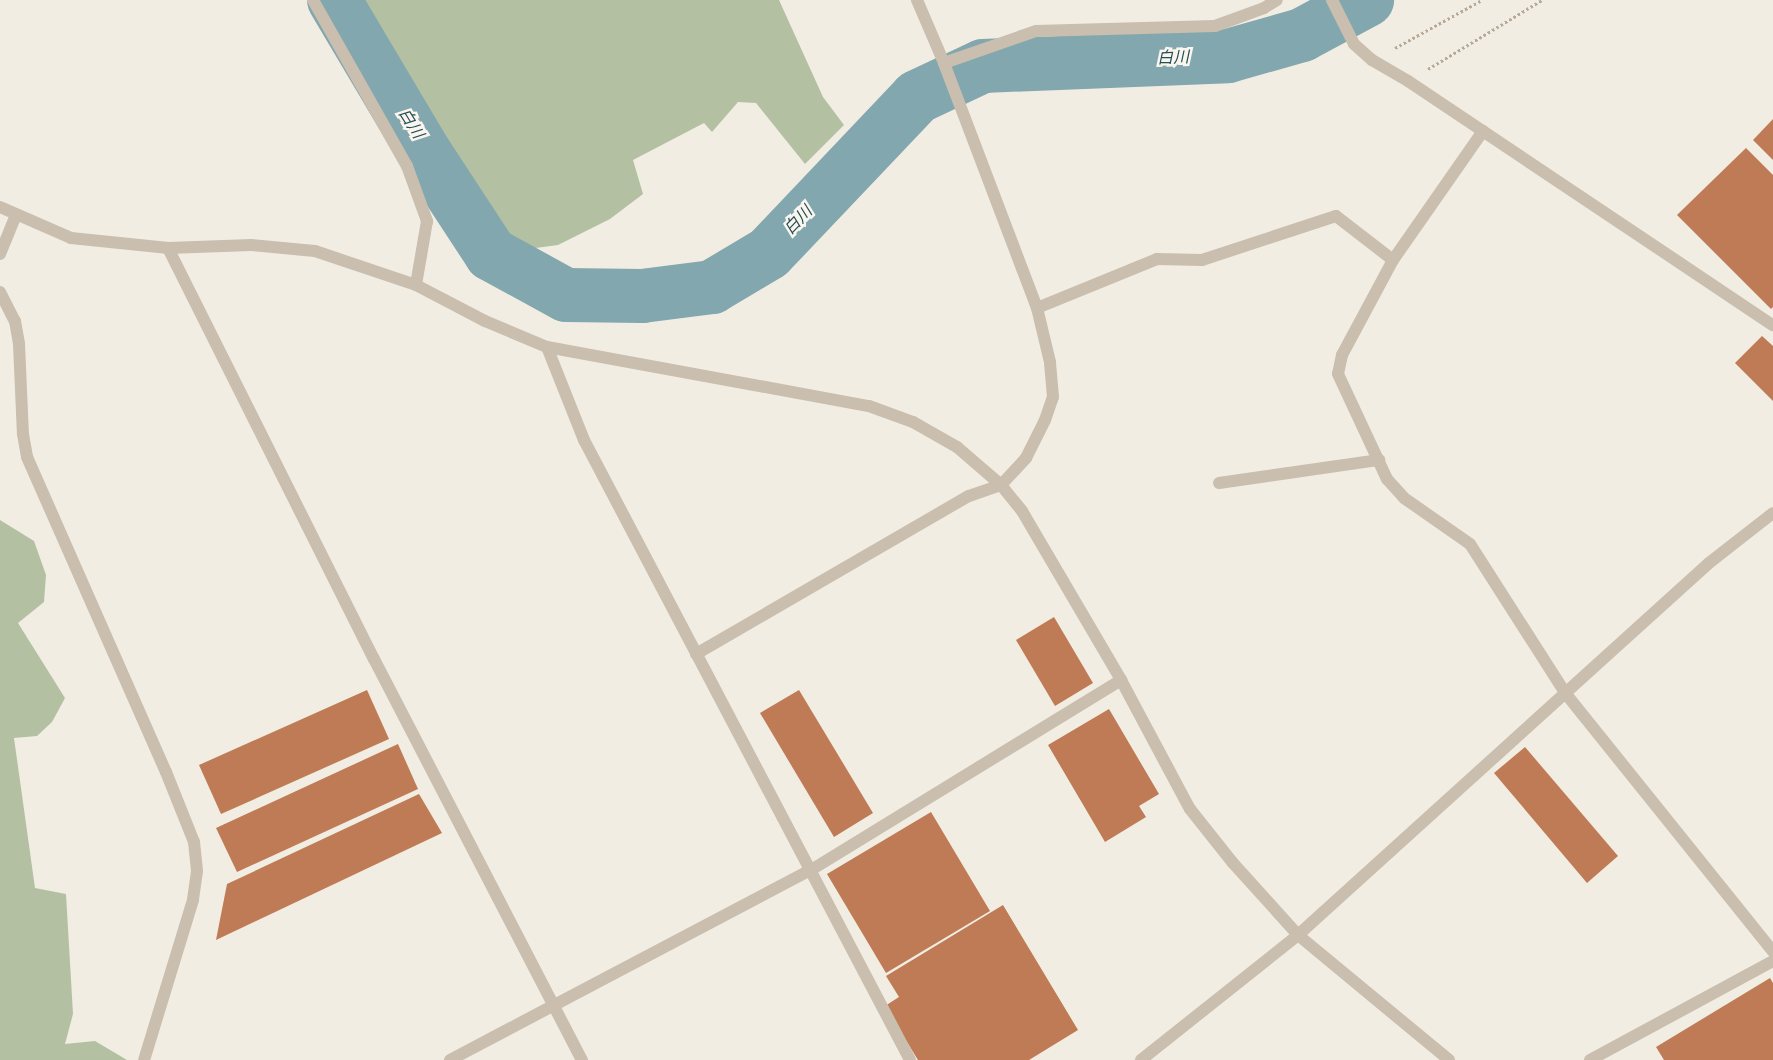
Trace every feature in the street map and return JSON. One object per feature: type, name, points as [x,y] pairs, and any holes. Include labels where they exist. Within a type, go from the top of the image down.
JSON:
[{"type":"street","points":[[313,0],[407,166],[427,221],[416,285]]},
{"type":"street","points":[[696,654],[969,496],[1000,485],[1026,458],[1045,420],[1053,396],[1050,362],[1037,308],[944,63],[917,0]]},
{"type":"street","points":[[944,63],[1036,31],[1215,26],[1264,8],[1276,0]]},
{"type":"street","points":[[1332,0],[1354,44],[1372,60],[1408,81],[1773,325]]},
{"type":"street","points":[[1483,131],[1393,260],[1342,355],[1338,374],[1388,479],[1404,498],[1470,544],[1566,694],[1773,951]]},
{"type":"street","points":[[0,207],[71,238],[168,248],[251,245],[315,251],[416,285],[485,321],[548,347],[869,406],[913,422],[957,447],[1000,485],[1022,511],[1121,680],[1190,809],[1233,863],[1298,934],[1449,1060]]},
{"type":"street","points":[[0,254],[16,215]]},
{"type":"street","points":[[1037,308],[1157,259],[1202,260],[1336,216],[1393,260]]},
{"type":"street","points":[[168,248],[374,659],[582,1060]]},
{"type":"street","points":[[0,292],[15,321],[19,344],[22,434],[27,457],[166,772],[194,842],[197,871],[193,900],[144,1060]]},
{"type":"street","points":[[548,347],[584,440],[910,1060]]},
{"type":"street","points":[[1220,483],[1379,460]]},
{"type":"street","points":[[1141,1060],[1298,934],[1566,694],[1709,562],[1773,513]]},
{"type":"street","points":[[450,1060],[554,1007],[811,870],[1121,680]]},
{"type":"street","points":[[1590,1060],[1773,962]]},
{"type":"path","points":[[1372,60],[1482,0]]},
{"type":"path","points":[[1408,81],[1542,0]]},
{"type":"green space","points":[[343,0],[779,0],[823,97],[844,125],[805,164],[756,103],[738,102],[712,132],[704,123],[633,160],[643,194],[610,219],[558,245],[528,249],[504,242],[489,225],[419,122]]},
{"type":"green space","points":[[0,520],[34,541],[46,575],[44,602],[18,623],[65,698],[52,722],[37,736],[14,738],[35,888],[66,894],[73,1014],[65,1044],[95,1041],[127,1060],[0,1060]]},
{"type":"building","points":[[1773,119],[1773,160],[1753,140]]},
{"type":"building","points":[[1746,148],[1773,175],[1773,307],[1771,309],[1677,215]]},
{"type":"building","points":[[1762,336],[1773,346],[1773,401],[1735,363]]},
{"type":"building","points":[[1054,617],[1093,683],[1055,706],[1016,640]]},
{"type":"building","points":[[367,690],[389,739],[221,814],[199,765]]},
{"type":"building","points":[[799,690],[873,813],[834,837],[760,713]]},
{"type":"building","points":[[1109,709],[1159,794],[1139,806],[1146,817],[1105,842],[1048,745]]},
{"type":"building","points":[[398,744],[418,789],[237,872],[216,828]]},
{"type":"building","points":[[1525,747],[1618,856],[1587,883],[1494,773]]},
{"type":"building","points":[[419,794],[442,833],[216,940],[227,884]]},
{"type":"building","points":[[931,812],[990,911],[886,973],[827,874]]},
{"type":"building","points":[[1003,905],[1078,1030],[1029,1060],[918,1060],[885,1006],[899,997],[886,976]]},
{"type":"building","points":[[1770,978],[1773,983],[1773,1060],[1664,1060],[1656,1047]]},
{"type":"waterway","name":"白川","points":[[334,0],[425,153],[491,254],[566,295],[642,296],[712,287],[769,253],[917,97],[983,66],[1228,56],[1302,35],[1367,0]]}]
